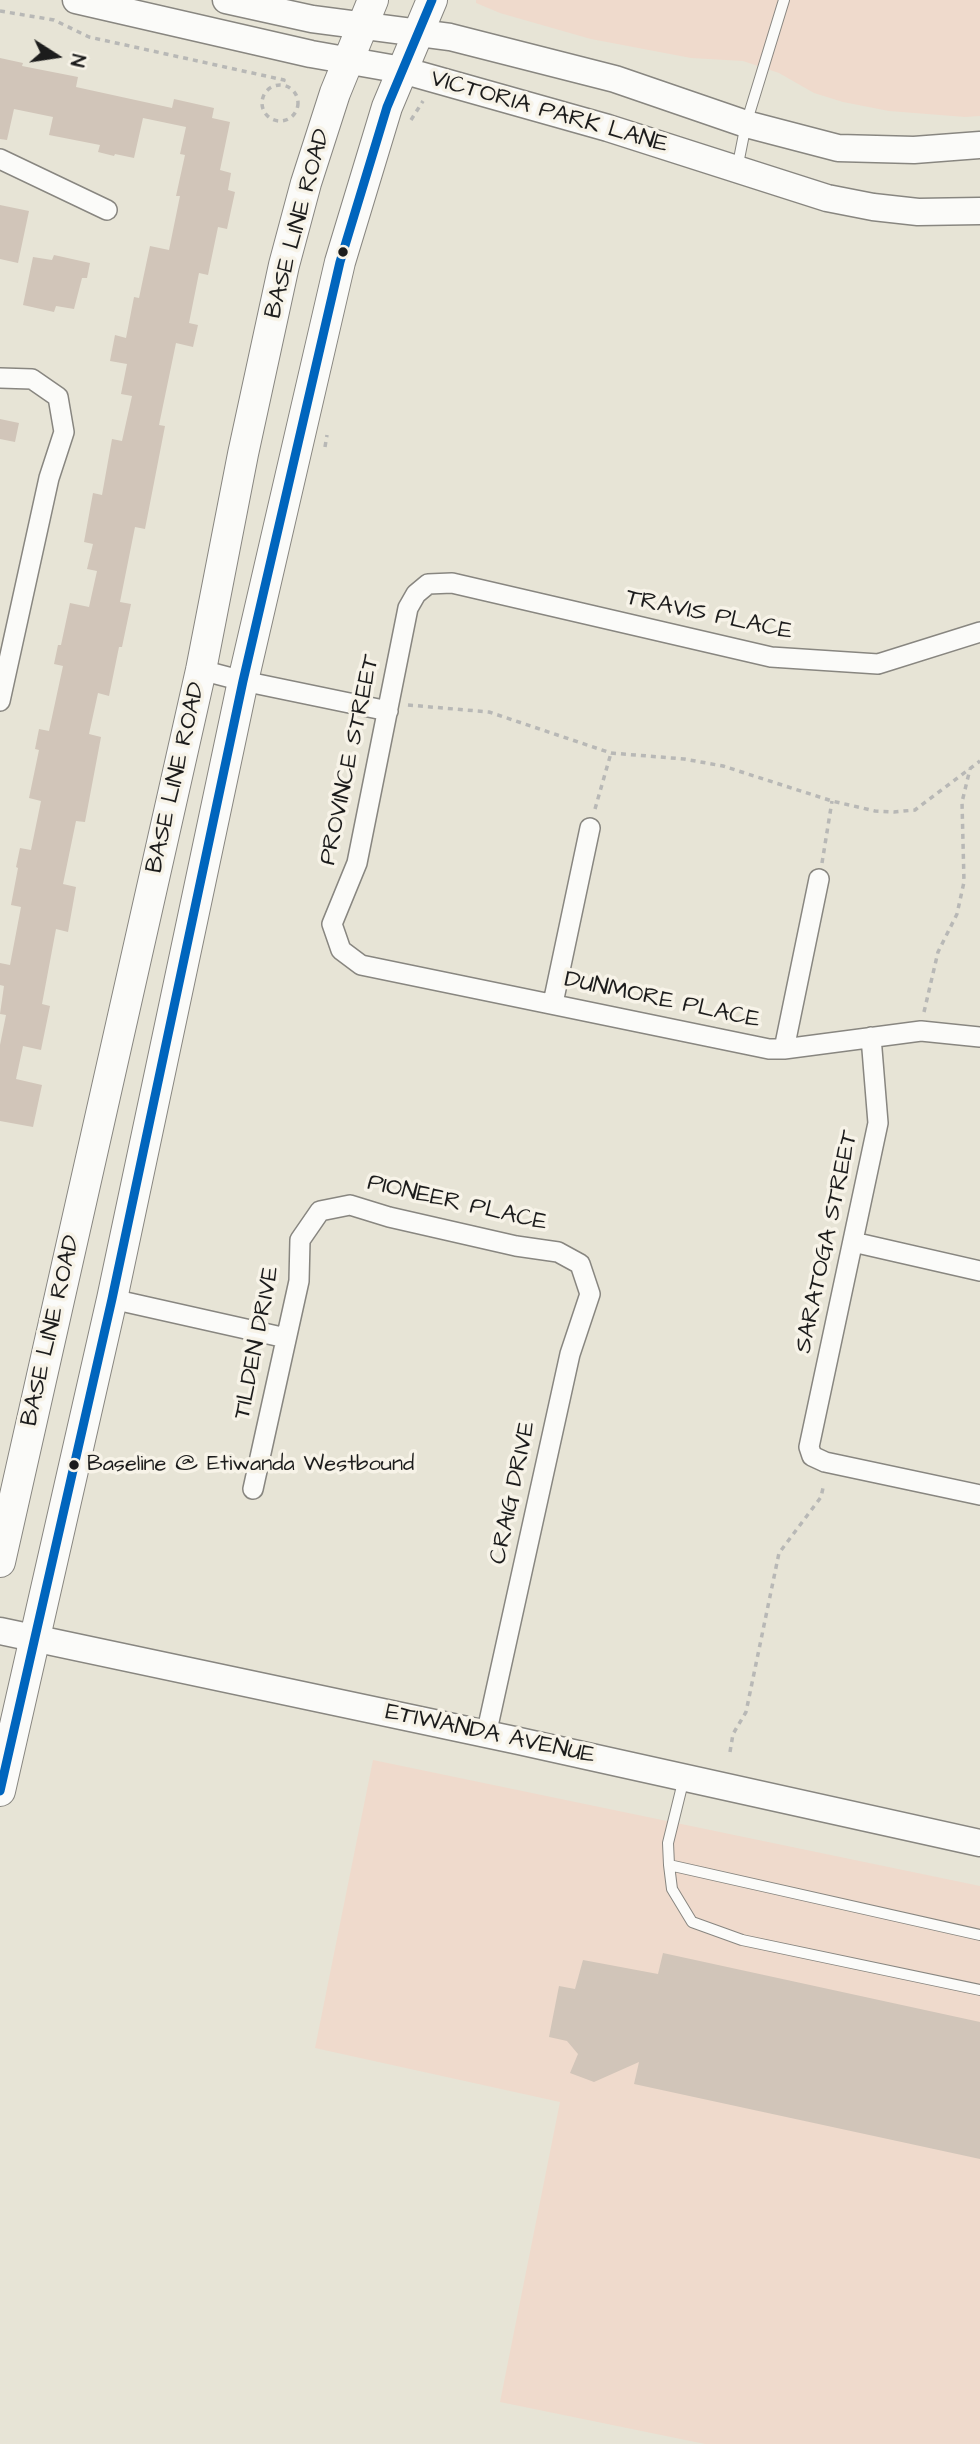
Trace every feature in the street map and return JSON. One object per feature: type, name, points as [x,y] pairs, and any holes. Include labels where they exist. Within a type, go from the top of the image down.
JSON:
[{"type":"main road","name":"BASE LINE ROAD","points":[[0,1791],[112,1299],[243,681],[340,262],[368,167],[402,70],[432,0]]},
{"type":"main road","name":"BASE LINE ROAD","points":[[0,1562],[201,670],[243,454],[284,265],[306,183],[347,60],[367,13]]},
{"type":"street","name":"VICTORIA PARK LANE","points":[[76,0],[311,54],[402,70],[608,128],[827,198],[873,208],[918,212],[980,211]]},
{"type":"street","name":"VICTORIA PARK LANE","points":[[226,0],[312,19],[367,13],[417,33],[450,37],[615,79],[746,124],[838,148],[914,150],[980,145]]},
{"type":"street","points":[[0,159],[107,210]]},
{"type":"street","points":[[0,378],[32,379],[58,397],[64,432],[49,478],[0,701]]},
{"type":"street","name":"TRAVIS PLACE","points":[[428,584],[452,583],[771,657],[878,664],[980,632]]},
{"type":"street","name":"PROVINCE STREET","points":[[341,950],[332,924],[357,863],[408,607],[416,594],[428,584]]},
{"type":"street","points":[[201,670],[388,711]]},
{"type":"street","points":[[553,1003],[590,828]]},
{"type":"street","points":[[784,1049],[819,878]]},
{"type":"street","name":"DUNMORE PLACE","points":[[341,950],[361,965],[769,1049],[921,1031],[980,1037]]},
{"type":"street","name":"SARATOGA STREET","points":[[871,1037],[878,1122],[809,1437],[811,1456],[878,1475],[980,1495]]},
{"type":"street","name":"PIONEER PLACE","points":[[320,1211],[350,1205],[389,1217],[503,1243],[558,1252],[580,1264]]},
{"type":"street","name":"TILDEN DRIVE","points":[[253,1489],[299,1281],[300,1240],[320,1211]]},
{"type":"street","points":[[853,1242],[980,1271]]},
{"type":"street","name":"CRAIG DRIVE","points":[[486,1735],[570,1354],[590,1294],[580,1264]]},
{"type":"street","points":[[112,1299],[286,1338]]},
{"type":"street","name":"ETIWANDA AVENUE","points":[[0,1631],[980,1843]]},
{"type":"lane","points":[[737,169],[746,124],[784,0]]},
{"type":"lane","points":[[684,1778],[668,1843],[669,1865],[672,1889],[692,1922],[742,1940],[980,1990]]},
{"type":"lane","points":[[669,1865],[980,1935]]},
{"type":"path","points":[[0,11],[54,20],[89,37],[284,80],[282,85]]},
{"type":"path","points":[[282,85],[295,93],[296,110],[288,119],[276,120],[270,118],[263,109],[262,97],[269,88],[282,85]]},
{"type":"path","points":[[408,705],[489,712],[611,752],[684,759],[723,766],[832,801],[875,811],[915,810],[980,761]]},
{"type":"path","points":[[590,828],[611,752]]},
{"type":"path","points":[[921,1031],[938,952],[957,914],[964,882],[962,802],[970,767]]},
{"type":"path","points":[[819,878],[832,801]]},
{"type":"path","points":[[730,1752],[733,1734],[746,1712],[779,1553],[821,1497],[823,1488]]},
{"type":"shaded area","points":[[476,0],[980,0],[980,116],[889,111],[843,102],[814,93],[779,73],[743,61],[691,58],[591,39],[500,13],[476,3]]},
{"type":"shaded area","points":[[373,1760],[980,1886],[980,2444],[705,2444],[500,2402],[560,2102],[315,2048]]},
{"type":"building","points":[[0,58],[23,63],[22,66],[78,77],[76,87],[172,108],[174,99],[214,108],[212,118],[230,122],[220,170],[231,173],[228,190],[235,192],[227,229],[218,227],[208,275],[199,273],[189,323],[198,325],[193,347],[176,343],[159,425],[165,426],[145,529],[135,527],[120,602],[131,604],[122,647],[119,647],[109,696],[98,693],[89,734],[101,737],[85,822],[76,821],[63,884],[76,887],[68,932],[56,929],[42,1004],[50,1006],[41,1050],[23,1046],[16,1079],[42,1085],[33,1127],[0,1121],[0,1045],[6,1015],[0,1014],[4,986],[0,985],[0,963],[10,965],[21,907],[11,905],[18,868],[16,867],[20,848],[31,850],[41,801],[29,798],[39,750],[35,749],[39,729],[49,731],[63,666],[54,664],[58,645],[61,645],[70,603],[89,607],[97,571],[87,569],[93,544],[84,542],[93,493],[102,495],[112,439],[122,441],[132,396],[121,394],[127,364],[110,361],[115,335],[126,338],[134,297],[139,298],[150,246],[169,250],[180,196],[176,196],[185,155],[180,154],[186,127],[143,118],[134,158],[114,156],[98,152],[100,145],[49,135],[53,117],[14,109],[7,140],[0,139]]},
{"type":"building","points":[[0,205],[29,211],[18,263],[0,259]]},
{"type":"building","points":[[54,255],[90,263],[87,278],[82,278],[74,309],[56,306],[54,312],[23,305],[33,257],[52,260]]},
{"type":"building","points":[[0,419],[19,423],[15,442],[0,439]]},
{"type":"building","points":[[663,1953],[980,2022],[980,2159],[634,2084],[639,2062],[594,2082],[570,2073],[578,2054],[567,2041],[549,2037],[559,1986],[575,1989],[583,1960],[658,1974]]},
{"type":"transit line","points":[[0,1791],[112,1299],[243,681],[340,262],[387,107],[432,0]]},
{"type":"place","name":"Baseline @ Etiwanda Westbound","points":[[74,1465]]}]
